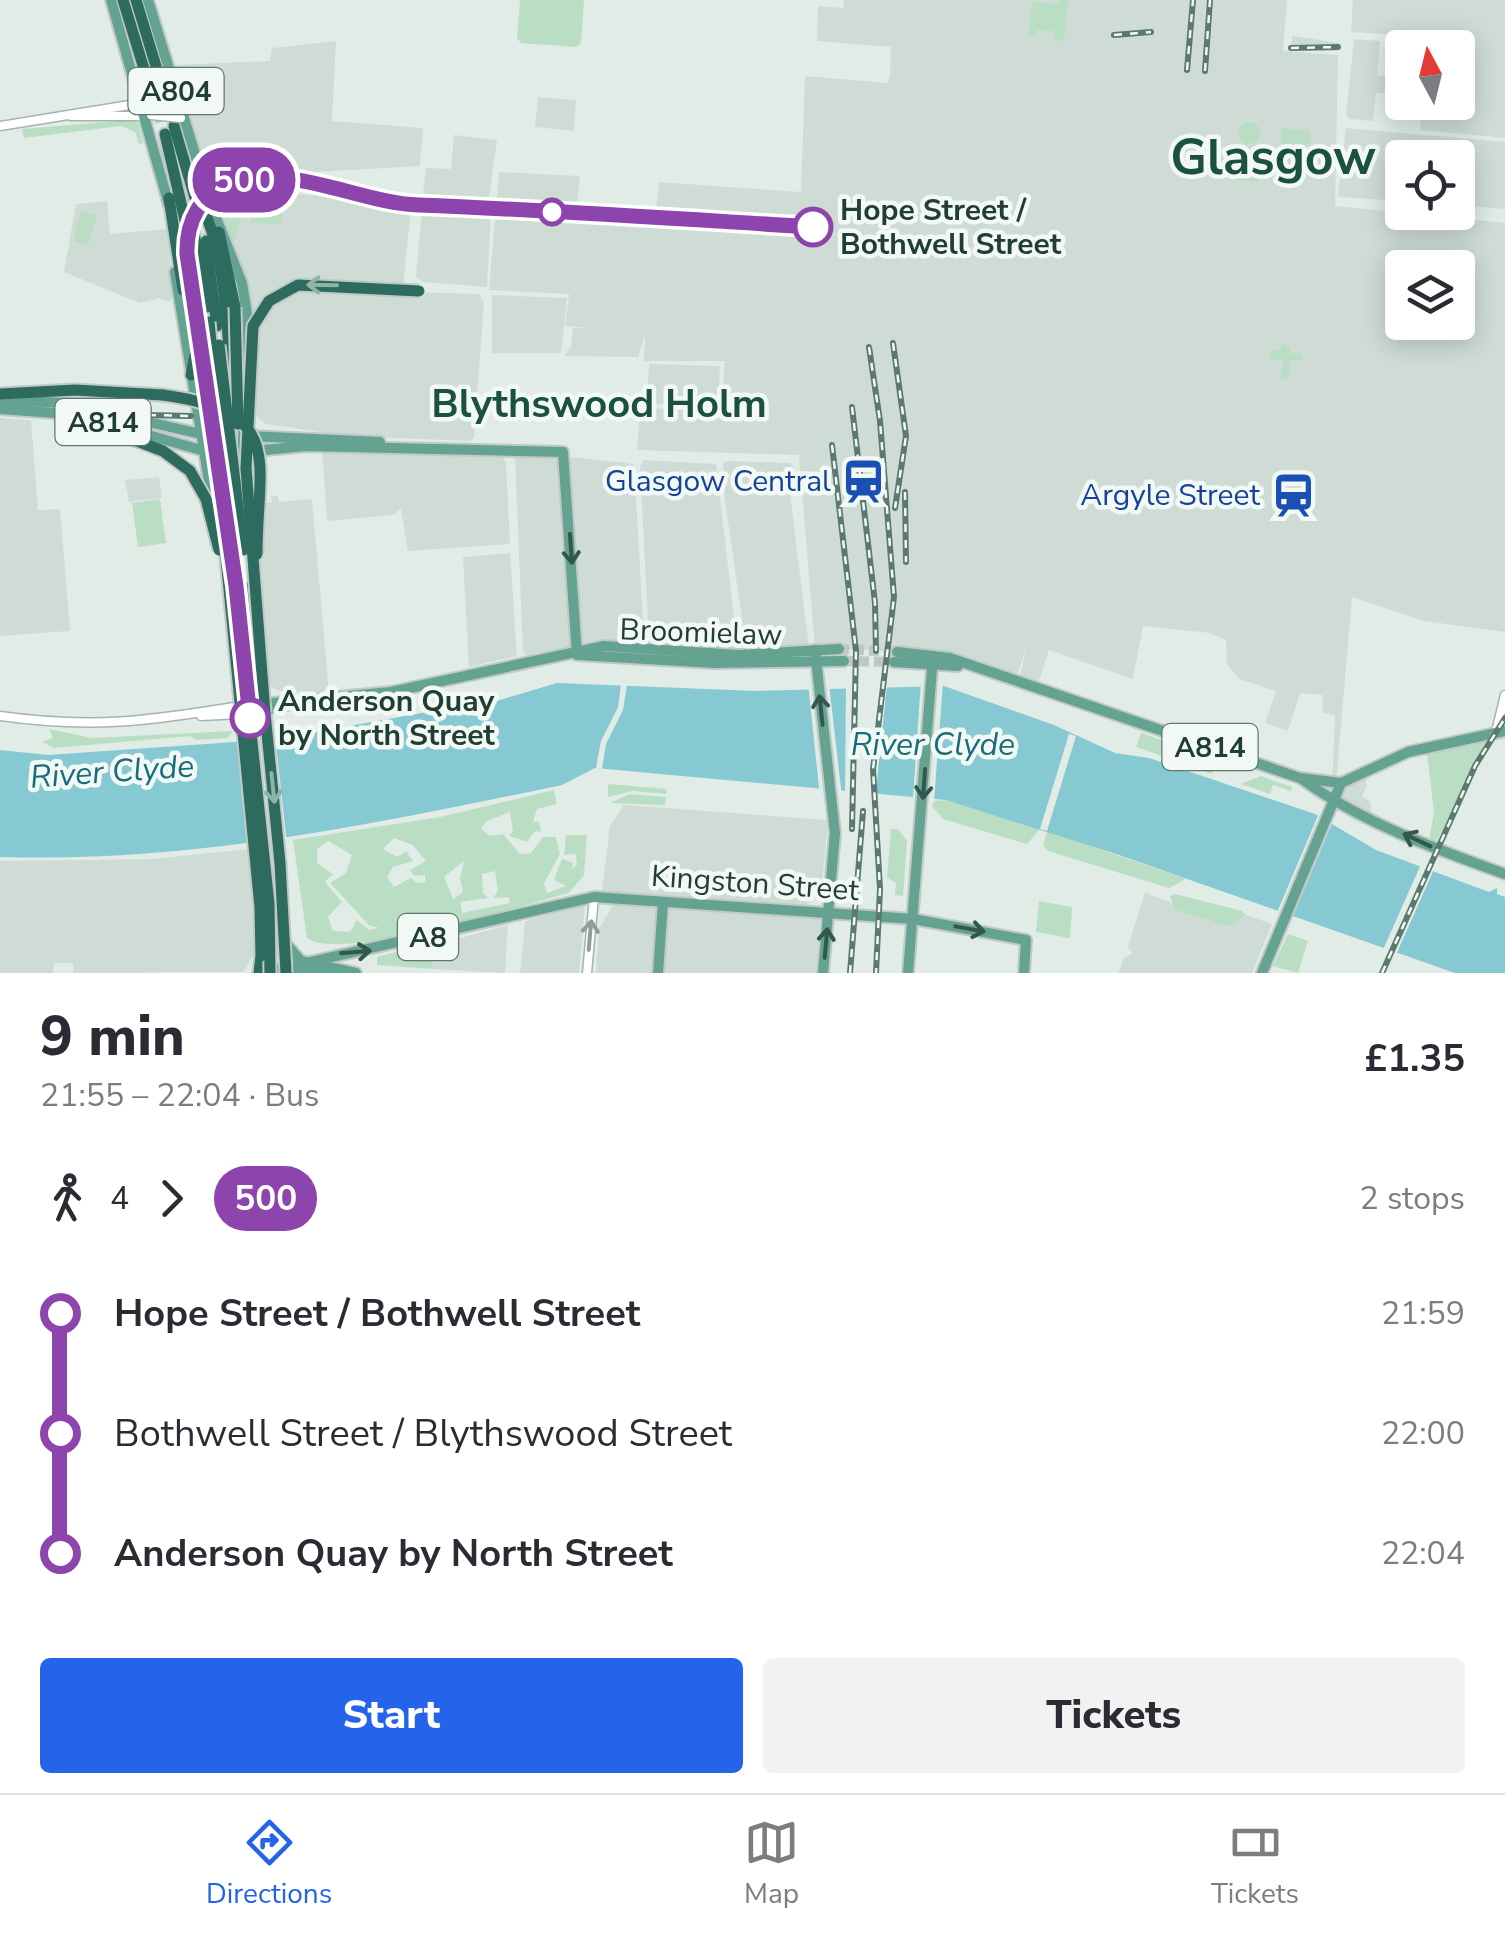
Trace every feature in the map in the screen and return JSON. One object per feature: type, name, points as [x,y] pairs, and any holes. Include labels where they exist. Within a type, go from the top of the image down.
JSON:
[{"type":"highway","points":[[123,0],[152,99]]},
{"type":"highway","points":[[136,0],[152,99]]},
{"type":"highway","points":[[173,124],[194,194],[213,323],[242,587],[269,904],[270,973]]},
{"type":"highway","points":[[173,124],[213,323]]},
{"type":"highway","points":[[173,124],[201,326],[191,376]]},
{"type":"highway","points":[[202,411],[188,260],[193,217],[209,196],[226,185],[260,179],[346,190]]},
{"type":"highway","points":[[194,194],[202,206],[220,272],[241,446]]},
{"type":"highway","points":[[169,198],[231,623],[260,906],[260,973]]},
{"type":"highway","points":[[219,232],[234,307],[242,587]]},
{"type":"highway","points":[[188,260],[242,587],[267,709]]},
{"type":"highway","points":[[260,666],[246,468],[248,352],[255,321],[274,296],[298,285],[419,291]]},
{"type":"highway","points":[[1,396],[97,391],[183,398],[220,408],[245,428],[257,448],[264,476],[257,558],[291,969]]},
{"type":"highway","points":[[65,413],[163,451],[190,472],[210,512],[231,623]]},
{"type":"main road","name":"A804","points":[[111,0],[152,99],[148,116],[169,198],[191,376],[202,411],[203,443],[240,710]]},
{"type":"main road","name":"A804","points":[[148,0],[179,105],[173,124],[245,299],[246,414],[241,446],[267,709]]},
{"type":"main road","name":"A814","points":[[1,396],[66,403],[170,430],[203,443],[241,446],[262,436],[425,447]]},
{"type":"main road","name":"A814","points":[[0,409],[65,413],[203,443],[241,446],[563,452],[577,652]]},
{"type":"main road","points":[[170,430],[188,427],[202,411]]},
{"type":"main road","points":[[246,414],[262,436]]},
{"type":"main road","name":"Broomielaw","points":[[240,710],[382,694],[611,645],[738,655],[842,655]]},
{"type":"main road","points":[[815,655],[833,814],[824,973]]},
{"type":"main road","name":"A814","points":[[896,657],[963,663],[982,672]]},
{"type":"main road","name":"A814","points":[[933,660],[982,672],[1300,778],[1332,801],[1426,845],[1505,874]]},
{"type":"main road","points":[[908,973],[933,660]]},
{"type":"main road","points":[[1300,778],[1339,783],[1420,748],[1501,732]]},
{"type":"main road","points":[[1262,973],[1339,783]]},
{"type":"main road","name":"A8","points":[[260,973],[594,897]]},
{"type":"main road","name":"Kingston Street","points":[[594,897],[913,919]]},
{"type":"main road","points":[[658,973],[663,902]]},
{"type":"main road","name":"A8","points":[[913,919],[1026,940],[1024,973]]},
{"type":"main road","points":[[288,946],[291,969],[356,973]]},
{"type":"main road","name":"A8","points":[[291,969],[341,973]]},
{"type":"street","points":[[0,126],[152,99],[179,105]]},
{"type":"street","points":[[68,116],[148,116],[173,124]]},
{"type":"street","points":[[1501,732],[1505,695]]},
{"type":"street","points":[[0,716],[73,724],[240,710]]},
{"type":"street","points":[[587,973],[594,897]]},
{"type":"shaded area","points":[[844,0],[1287,0],[1283,51],[1338,55],[1335,206],[1385,211],[1385,230],[1475,230],[1475,220],[1505,223],[1505,632],[1424,621],[1352,597],[1336,783],[1365,776],[1367,786],[1362,796],[1370,801],[1372,815],[1347,803],[1332,787],[1335,715],[1323,713],[1322,695],[1300,693],[1288,731],[1265,723],[1276,691],[1239,679],[1227,664],[1226,640],[1210,633],[1143,626],[1133,679],[1049,650],[1036,690],[1018,684],[1028,641],[1016,680],[943,657],[859,649],[815,650],[799,455],[637,450],[640,408],[721,410],[725,361],[644,361],[645,335],[638,357],[564,356],[571,346],[573,328],[590,328],[565,326],[569,294],[489,290],[499,172],[580,176],[576,213],[655,218],[659,182],[801,192],[805,76],[888,83],[890,74],[891,47],[817,41],[818,6],[843,8]]},
{"type":"shaded area","points":[[1353,0],[1505,0],[1505,138],[1420,130],[1421,120],[1475,120],[1475,30],[1351,32]]},
{"type":"shaded area","points":[[1292,36],[1339,43],[1338,51],[1291,50]]},
{"type":"shaded area","points":[[1354,39],[1380,41],[1377,76],[1385,76],[1385,93],[1376,93],[1373,121],[1349,119],[1346,114]]},
{"type":"shaded area","points":[[336,41],[332,121],[423,128],[420,166],[210,178],[174,65],[270,61],[272,48]]},
{"type":"shaded area","points":[[538,97],[576,100],[574,131],[535,127]]},
{"type":"shaded area","points":[[1346,128],[1505,142],[1505,209],[1475,206],[1475,140],[1385,140],[1385,200],[1338,197]]},
{"type":"shaded area","points":[[454,135],[497,140],[488,204],[423,193],[426,168],[451,169]]},
{"type":"shaded area","points":[[253,191],[372,199],[411,207],[403,287],[284,287],[250,331],[218,210],[224,196]]},
{"type":"shaded area","points":[[107,201],[110,234],[167,229],[173,292],[170,302],[159,298],[140,303],[64,272],[76,204]]},
{"type":"shaded area","points":[[422,209],[491,212],[487,287],[423,282],[416,277]]},
{"type":"shaded area","points":[[307,289],[479,294],[484,303],[474,437],[470,441],[346,436],[266,424],[257,417],[250,407],[255,329],[269,305]]},
{"type":"shaded area","points":[[492,295],[567,298],[561,353],[492,353]]},
{"type":"shaded area","points":[[649,364],[720,366],[718,405],[647,404]]},
{"type":"shaded area","points":[[0,418],[31,420],[38,510],[60,509],[70,631],[0,636]]},
{"type":"shaded area","points":[[322,450],[502,456],[506,463],[510,544],[408,551],[401,509],[393,515],[327,521]]},
{"type":"shaded area","points":[[515,455],[559,457],[572,646],[527,655],[523,652]]},
{"type":"shaded area","points":[[573,457],[634,464],[644,638],[640,644],[580,644],[568,461]]},
{"type":"shaded area","points":[[644,460],[716,464],[738,652],[649,643],[640,466]]},
{"type":"shaded area","points":[[790,463],[795,468],[790,493],[809,647],[746,648],[725,500],[723,464]]},
{"type":"shaded area","points":[[159,477],[162,498],[129,502],[125,480]]},
{"type":"shaded area","points":[[271,496],[278,496],[279,502],[312,499],[329,693],[291,695],[268,686],[253,528],[264,527],[263,516],[267,515],[266,503],[272,503]]},
{"type":"shaded area","points":[[510,553],[517,656],[469,667],[463,557]]},
{"type":"shaded area","points":[[624,805],[828,820],[821,895],[804,906],[602,891],[610,826]]},
{"type":"shaded area","points":[[249,849],[256,950],[243,972],[73,973],[73,963],[54,963],[53,973],[0,973],[0,861],[152,859]]},
{"type":"shaded area","points":[[1145,892],[1173,904],[1176,910],[1229,927],[1246,915],[1272,924],[1252,973],[1118,973],[1124,958],[1132,953],[1128,947]]},
{"type":"shaded area","points":[[614,903],[820,919],[816,973],[596,973],[599,929]]},
{"type":"shaded area","points":[[585,905],[579,973],[520,973],[525,921]]},
{"type":"shaded area","points":[[508,925],[505,973],[433,969],[435,945]]},
{"type":"green space","points":[[520,0],[584,0],[581,43],[576,47],[521,43],[517,38]]},
{"type":"green space","points":[[1060,0],[1068,0],[1064,41],[1054,40],[1054,31],[1036,30],[1035,38],[1028,37],[1032,2],[1059,4]]},
{"type":"green space","points":[[131,120],[138,123],[143,143],[139,144],[135,132],[121,126],[24,138],[22,129]]},
{"type":"green space","points":[[1249,122],[1257,125],[1257,141],[1249,144],[1241,141],[1238,133],[1241,125]]},
{"type":"green space","points":[[1282,128],[1310,131],[1310,145],[1281,144]]},
{"type":"green space","points":[[1235,165],[1259,166],[1258,182],[1234,180]]},
{"type":"green space","points":[[237,194],[244,199],[243,210],[231,202],[230,222],[242,214],[233,244],[220,206]]},
{"type":"green space","points":[[252,203],[253,212],[267,209],[278,213],[283,208],[281,224],[251,223]]},
{"type":"green space","points":[[81,211],[97,216],[88,246],[73,241]]},
{"type":"green space","points":[[1282,344],[1290,347],[1290,353],[1302,353],[1302,360],[1290,360],[1288,380],[1281,379],[1283,360],[1270,359],[1271,351],[1281,349]]},
{"type":"green space","points":[[160,499],[166,543],[138,547],[132,503]]},
{"type":"green space","points":[[49,729],[92,738],[233,731],[228,738],[196,740],[190,736],[54,748],[42,742],[53,738]]},
{"type":"green space","points":[[1141,733],[1170,743],[1166,757],[1136,747]]},
{"type":"green space","points":[[1486,741],[1436,843],[1429,840],[1434,812],[1427,753]]},
{"type":"green space","points":[[1189,750],[1217,759],[1212,774],[1184,765]]},
{"type":"green space","points":[[1261,776],[1292,787],[1291,791],[1273,785],[1270,794],[1241,784]]},
{"type":"green space","points":[[608,784],[667,789],[666,794],[632,791],[608,797]]},
{"type":"green space","points":[[554,790],[557,804],[537,809],[533,822],[539,822],[541,832],[535,831],[527,842],[509,836],[513,831],[510,812],[487,821],[481,829],[490,836],[503,834],[520,854],[531,853],[543,837],[556,837],[560,854],[544,883],[547,893],[566,886],[554,880],[562,859],[573,863],[572,869],[577,865],[576,854],[564,855],[566,835],[587,835],[584,875],[569,893],[433,929],[356,943],[326,944],[307,938],[293,840],[440,817]],"holes":[[[394,838],[413,845],[426,861],[410,870],[415,876],[425,875],[425,882],[417,883],[411,878],[394,887],[387,877],[393,867],[413,861],[406,851],[397,857],[383,849]],[[328,841],[352,855],[346,873],[330,883],[369,925],[379,928],[369,930],[357,920],[350,932],[333,931],[328,917],[342,902],[325,882],[333,874],[317,863],[317,849]],[[464,861],[460,878],[463,892],[453,899],[444,877]],[[495,871],[498,891],[493,898],[509,897],[510,903],[462,913],[460,902],[488,898],[483,893],[482,874]]]},
{"type":"green space","points":[[630,794],[666,797],[665,805],[610,803]]},
{"type":"green space","points":[[946,800],[1040,829],[1027,844],[943,819],[932,806],[934,801]]},
{"type":"green space","points":[[891,829],[898,829],[907,841],[903,896],[895,895],[896,883],[887,877]]},
{"type":"green space","points":[[1047,831],[1186,879],[1169,888],[1048,851],[1043,846]]},
{"type":"green space","points":[[1175,894],[1246,915],[1230,927],[1175,910],[1170,896]]},
{"type":"green space","points":[[1039,901],[1072,907],[1070,938],[1036,932]]},
{"type":"green space","points":[[1288,934],[1308,941],[1298,973],[1273,966]]},
{"type":"green space","points":[[432,943],[433,969],[377,965],[377,957]]},
{"type":"water","name":"River Clyde","points":[[557,683],[757,691],[944,686],[1054,725],[1115,753],[1149,758],[1315,814],[1376,850],[1489,892],[1497,888],[1497,894],[1505,897],[1505,973],[1455,973],[1119,855],[946,800],[595,768],[562,785],[283,838],[143,854],[0,857],[0,750],[48,755],[277,739],[455,707],[459,712]]},
{"type":"pier","points":[[921,681],[943,683],[934,801],[913,798]]},
{"type":"pier","points":[[808,683],[829,684],[842,797],[820,797]]},
{"type":"pier","points":[[846,684],[887,685],[875,800],[845,797]]},
{"type":"pier","points":[[621,685],[627,685],[623,710],[606,744],[602,769],[596,768],[601,741],[618,707]]},
{"type":"pier","points":[[275,734],[287,845],[251,850],[239,737]]},
{"type":"pier","points":[[1069,734],[1076,736],[1047,831],[1040,829]]},
{"type":"pier","points":[[1319,813],[1334,819],[1291,921],[1276,915]]},
{"type":"pier","points":[[1422,862],[1435,867],[1395,957],[1382,952]]},
{"type":"tunnel","points":[[152,96],[162,125]]},
{"type":"tunnel","points":[[839,649],[897,652]]},
{"type":"tunnel","points":[[844,661],[894,662]]},
{"type":"railway","points":[[1187,70],[1193,0]]},
{"type":"railway","points":[[1205,71],[1210,0]]},
{"type":"railway","points":[[1114,35],[1151,32]]},
{"type":"railway","points":[[1291,48],[1338,47]]},
{"type":"railway","points":[[893,343],[906,436],[895,508]]},
{"type":"railway","points":[[869,347],[880,421],[894,597],[873,769],[880,889],[876,973]]},
{"type":"railway","points":[[852,407],[875,603],[876,651]]},
{"type":"railway","points":[[148,415],[191,416]]},
{"type":"railway","points":[[832,445],[856,651],[852,829]]},
{"type":"railway","points":[[905,492],[906,562]]},
{"type":"railway","points":[[1382,973],[1475,766],[1505,718]]},
{"type":"railway","points":[[850,973],[863,811]]},
{"type":"bus line","name":"500","points":[[250,718],[236,586],[187,254],[191,223],[209,196],[231,183],[260,179],[330,186],[416,206],[813,227]]},
{"type":"place","name":"Hope Street / Bothwell Street","points":[[813,227]]},
{"type":"place","name":"Glasgow Central","points":[[864,481]]},
{"type":"place","name":"Argyle Street","points":[[1293,495]]},
{"type":"place","name":"Anderson Quay by North Street","points":[[250,718]]},
{"type":"district","name":"Glasgow","points":[[1273,156]]},
{"type":"district","name":"Blythswood Holm","points":[[599,403]]}]
